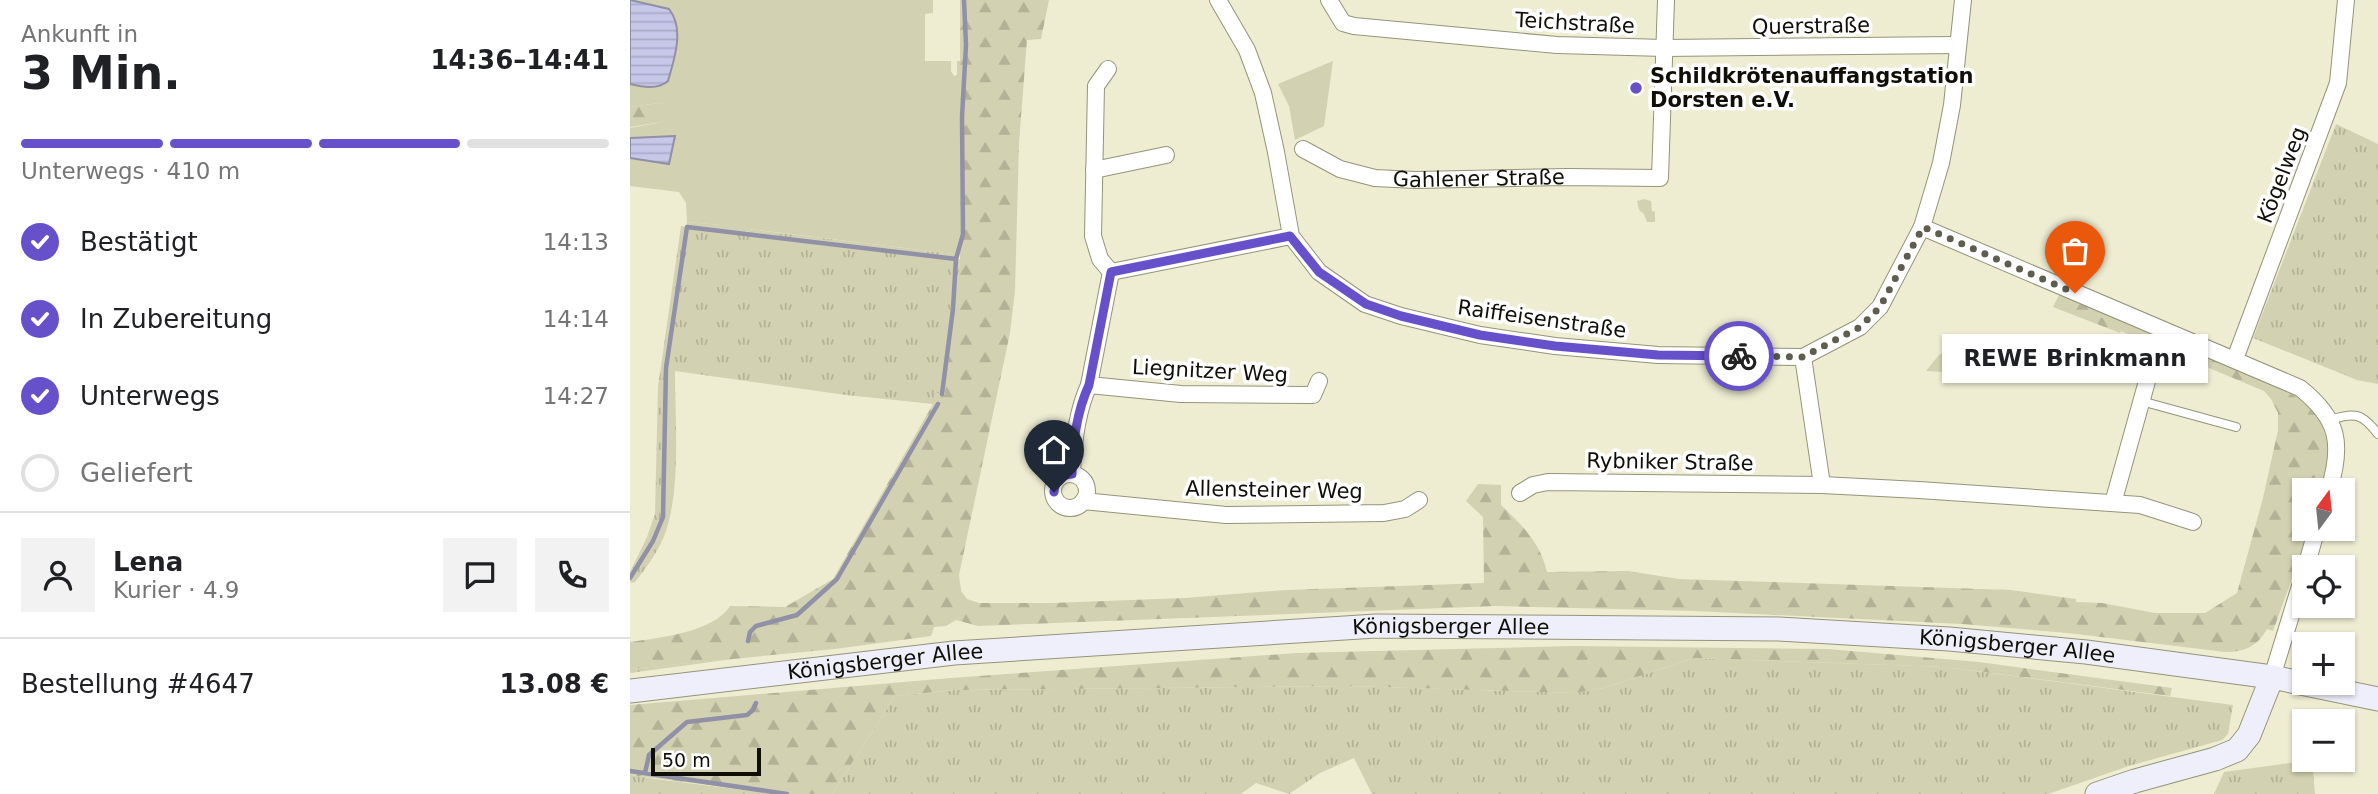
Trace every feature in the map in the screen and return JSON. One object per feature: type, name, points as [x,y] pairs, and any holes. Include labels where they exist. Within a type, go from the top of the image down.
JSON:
[{"type":"main road","name":"Königsberger Allee","points":[[630,691],[954,653],[1376,626],[1779,629],[1949,639],[2086,652],[2272,677]]},
{"type":"main road","points":[[2097,794],[2215,759],[2236,750],[2249,735],[2272,677],[2378,699]]},
{"type":"street","name":"Raiffeisenstraße","points":[[1218,0],[1247,50],[1262,93],[1276,152],[1290,236],[1319,272],[1366,304],[1401,316],[1473,333],[1555,346],[1658,355],[1803,357],[1860,327],[1880,307],[1923,227],[1945,139],[1963,0]]},
{"type":"street","name":"Teichstraße","points":[[1329,0],[1343,23],[1354,26],[1557,44],[1664,48]]},
{"type":"street","points":[[1664,48],[1666,0]]},
{"type":"street","name":"Kögelweg","points":[[2235,359],[2338,83],[2346,0]]},
{"type":"street","name":"Querstraße","points":[[1664,48],[1958,45]]},
{"type":"street","name":"Gahlener Straße","points":[[1303,149],[1340,169],[1375,178],[1660,178],[1664,48]]},
{"type":"street","points":[[1108,69],[1096,86],[1093,236],[1100,259],[1111,272]]},
{"type":"street","points":[[1094,170],[1166,155]]},
{"type":"street","points":[[1923,227],[2300,388],[2321,405],[2330,419],[2336,436],[2337,452],[2333,478]]},
{"type":"street","points":[[1111,272],[1290,236]]},
{"type":"street","points":[[1072,474],[1072,454],[1083,398],[1089,385],[1111,272]]},
{"type":"street","points":[[1803,357],[1822,485]]},
{"type":"street","points":[[2113,503],[2148,374],[2136,363]]},
{"type":"street","name":"Liegnitzer Weg","points":[[1089,385],[1181,394],[1272,396],[1313,395],[1319,381]]},
{"type":"street","points":[[1072,474],[1080,477],[1087,492],[1083,501],[1079,505],[1068,507],[1058,503],[1054,492],[1057,481],[1072,474]]},
{"type":"street","name":"Rybniker Straße","points":[[1520,493],[1533,485],[1548,482],[1822,485],[2140,505],[2193,522]]},
{"type":"street","name":"Allensteiner Weg","points":[[1083,501],[1238,515],[1384,513],[1405,509],[1419,500]]},
{"type":"street","points":[[2272,677],[2292,612]]},
{"type":"lane","points":[[2141,401],[2236,427]]},
{"type":"lane","points":[[2330,419],[2349,414],[2367,420],[2378,434]]},
{"type":"green space","points":[[630,0],[933,0],[933,13],[925,14],[925,61],[951,61],[954,76],[957,75],[957,61],[960,61],[960,249],[956,257],[953,254],[749,229],[747,232],[721,229],[721,225],[687,222],[686,203],[679,192],[630,186],[630,128],[662,122],[668,110],[667,105],[659,103],[630,107]]},
{"type":"green space","points":[[960,0],[1049,0],[1041,39],[1027,40],[1019,143],[1015,291],[1010,333],[959,575],[961,591],[967,599],[979,603],[1184,598],[1286,590],[1484,583],[1483,517],[1466,501],[1478,484],[1501,485],[1501,505],[1535,543],[1547,572],[1628,571],[1679,579],[2011,590],[2155,613],[2205,613],[2237,593],[2263,498],[2278,430],[2278,413],[2264,391],[2121,331],[2120,333],[2053,307],[2059,295],[2281,387],[2318,418],[2327,442],[2326,472],[2325,478],[2292,478],[2292,541],[2306,541],[2301,555],[2292,555],[2292,579],[2273,631],[2267,629],[2259,640],[2238,651],[2225,652],[2068,633],[1962,624],[1695,611],[1496,606],[978,626],[956,620],[946,626],[934,627],[931,636],[835,649],[630,669],[630,642],[699,628],[722,615],[730,606],[785,607],[833,579],[933,404],[935,392],[945,395],[960,260]]},
{"type":"green space","points":[[1333,61],[1324,126],[1295,140],[1289,106],[1278,84]]},
{"type":"green space","points":[[659,103],[668,105],[669,108],[668,115],[662,122],[630,127],[630,107]]},
{"type":"green space","points":[[2336,124],[2378,144],[2378,384],[2357,380],[2253,338]]},
{"type":"green space","points":[[1637,201],[1651,201],[1655,222],[1647,222],[1639,210]]},
{"type":"green space","points":[[687,222],[721,225],[721,228],[748,232],[748,229],[953,254],[960,260],[948,388],[945,396],[933,404],[846,395],[675,371],[676,452],[671,513],[657,551],[635,582],[631,583],[630,572],[655,514],[658,387],[681,226],[686,227]]},
{"type":"green space","points":[[1950,350],[1967,353],[1979,363],[1991,358],[2024,363],[2024,377],[1926,371],[1939,355]]},
{"type":"green space","points":[[1573,646],[1828,649],[1979,662],[2172,688],[2170,696],[1944,667],[1694,658],[1604,688],[1575,693],[1348,686],[955,690],[895,696],[832,794],[777,794],[630,775],[630,705],[1296,653]]},
{"type":"green space","points":[[740,658],[630,673],[630,669]]},
{"type":"green space","points":[[1694,658],[1944,667],[2233,705],[2228,734],[2222,740],[2129,766],[2048,794],[1372,794],[1354,758],[1320,773],[1289,794],[1256,783],[1241,794],[832,794],[895,696],[955,690],[1348,686],[1575,693],[1604,688]]},
{"type":"green space","points":[[2292,763],[2292,772],[2313,772],[2315,794],[2214,794],[2224,772]]},
{"type":"green space","points":[[630,775],[655,779],[777,794],[630,794]]},
{"type":"water","points":[[630,0],[669,9],[674,17],[677,35],[675,54],[668,81],[660,86],[630,84]]},
{"type":"water","points":[[675,136],[669,164],[630,158],[630,138]]},
{"type":"waterway","points":[[942,394],[953,309],[956,259],[963,234],[962,117],[966,45],[964,0]]},
{"type":"waterway","points":[[630,578],[653,541],[663,517],[666,368],[687,227],[956,259]]},
{"type":"waterway","points":[[748,641],[750,632],[756,626],[797,615],[837,579],[938,404]]},
{"type":"waterway","points":[[645,773],[649,755],[687,722],[747,715],[756,703]]},
{"type":"waterway","points":[[630,771],[787,794]]},
{"type":"way so far","points":[[1739,356],[1803,357],[1838,341],[1860,327],[1880,307],[1923,227],[2075,293]]},
{"type":"place","name":"Schildkrötenauffangstation Dorsten e.V.","points":[[1636,88]]},
{"type":"place","name":"REWE Brinkmann","points":[[2075,293]]},
{"type":"route","points":[[1054,492],[1054,486],[1061,477],[1072,474],[1072,454],[1083,398],[1089,385],[1111,272],[1182,257],[1290,236],[1319,272],[1366,304],[1401,316],[1480,335],[1555,346],[1658,355],[1739,356]]}]
